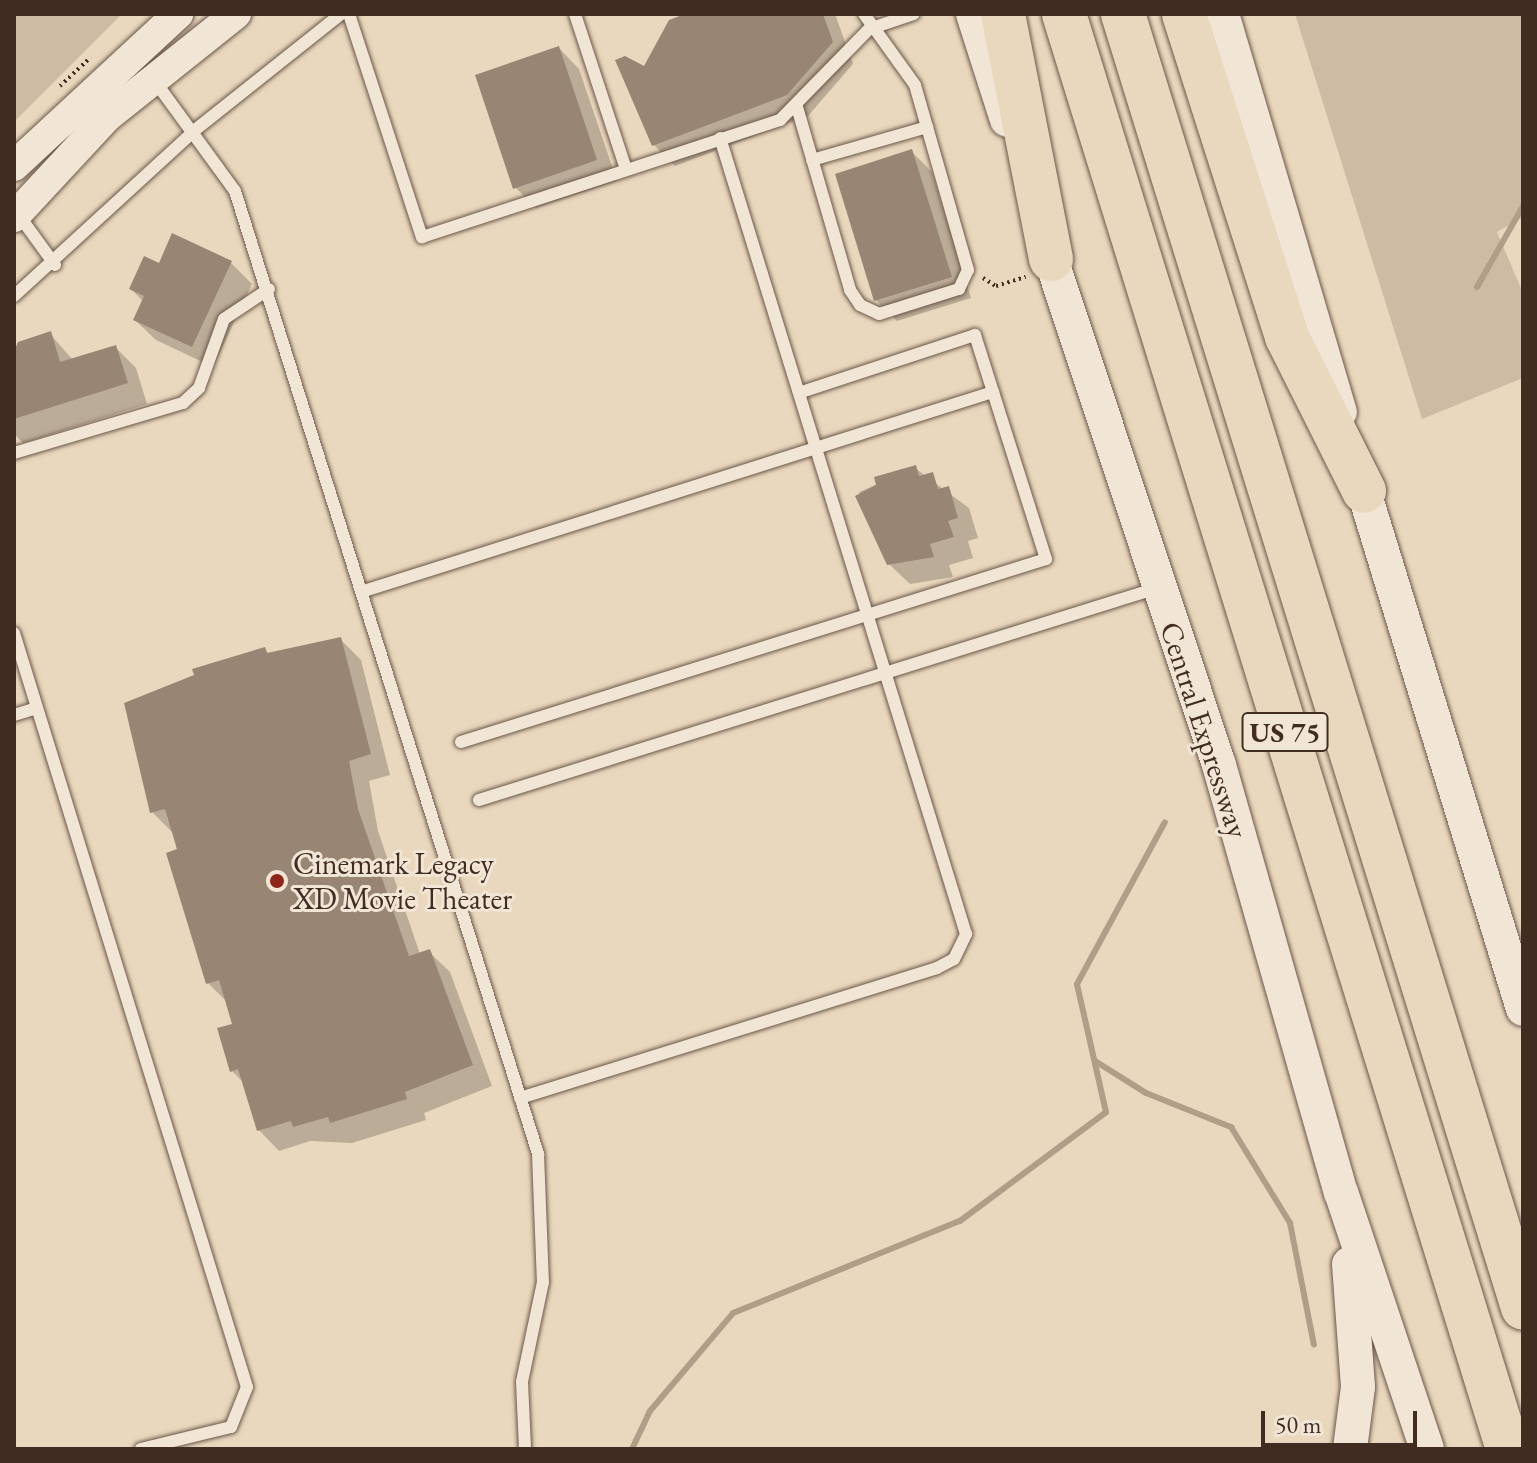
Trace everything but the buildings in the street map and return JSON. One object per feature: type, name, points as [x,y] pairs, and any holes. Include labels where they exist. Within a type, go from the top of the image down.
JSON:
[{"type":"highway","points":[[1003,14],[1040,268]]},
{"type":"highway","name":"US 75","points":[[1064,14],[1508,1449]]},
{"type":"highway","name":"US 75","points":[[1123,14],[1523,1308]]},
{"type":"highway","points":[[1184,14],[1287,337],[1364,491]]},
{"type":"main road","name":"Central Expressway","points":[[973,14],[1040,268],[1219,765],[1341,1192],[1427,1449]]},
{"type":"main road","points":[[1222,14],[1523,1009]]},
{"type":"main road","points":[[1341,1192],[1357,1349],[1350,1449]]},
{"type":"street","points":[[14,166],[178,14]]},
{"type":"street","points":[[16,216],[152,78],[236,14]]},
{"type":"street","points":[[132,54],[152,78]]},
{"type":"lane","points":[[14,296],[55,265],[195,130],[341,14]]},
{"type":"lane","points":[[349,14],[422,237],[720,138],[797,107],[869,29],[914,14]]},
{"type":"lane","points":[[575,14],[626,169]]},
{"type":"lane","points":[[797,107],[860,305],[879,314],[959,289],[968,270],[927,127],[898,56],[869,29],[864,14]]},
{"type":"lane","points":[[152,78],[195,130],[235,191],[269,289],[538,1154],[543,1282],[522,1382],[525,1449]]},
{"type":"lane","points":[[812,160],[927,127]]},
{"type":"lane","points":[[520,1098],[954,959],[966,934],[720,138]]},
{"type":"lane","points":[[16,216],[55,265]]},
{"type":"lane","points":[[14,453],[183,403],[199,388],[224,319],[269,289]]},
{"type":"lane","points":[[461,742],[1046,559],[975,335],[799,393]]},
{"type":"lane","points":[[364,591],[993,392]]},
{"type":"lane","points":[[479,800],[1157,588]]},
{"type":"lane","points":[[14,633],[247,1387],[243,1413],[231,1427],[141,1449]]},
{"type":"lane","points":[[14,715],[37,708]]},
{"type":"path","points":[[968,270],[996,286],[1040,268]]},
{"type":"shaded area","points":[[14,14],[122,14],[14,122]]},
{"type":"shaded area","points":[[1295,14],[1523,14],[1523,217],[1497,232],[1523,293],[1523,378],[1422,419]]},
{"type":"waterway","points":[[1477,287],[1523,206]]},
{"type":"waterway","points":[[632,1449],[650,1411],[733,1313],[960,1221],[1106,1112],[1077,984],[1165,822]]},
{"type":"waterway","points":[[1095,1061],[1146,1093],[1231,1127],[1290,1223],[1314,1345]]},
{"type":"place","name":"Cinemark Legacy XD Movie Theater","points":[[277,881]]}]
